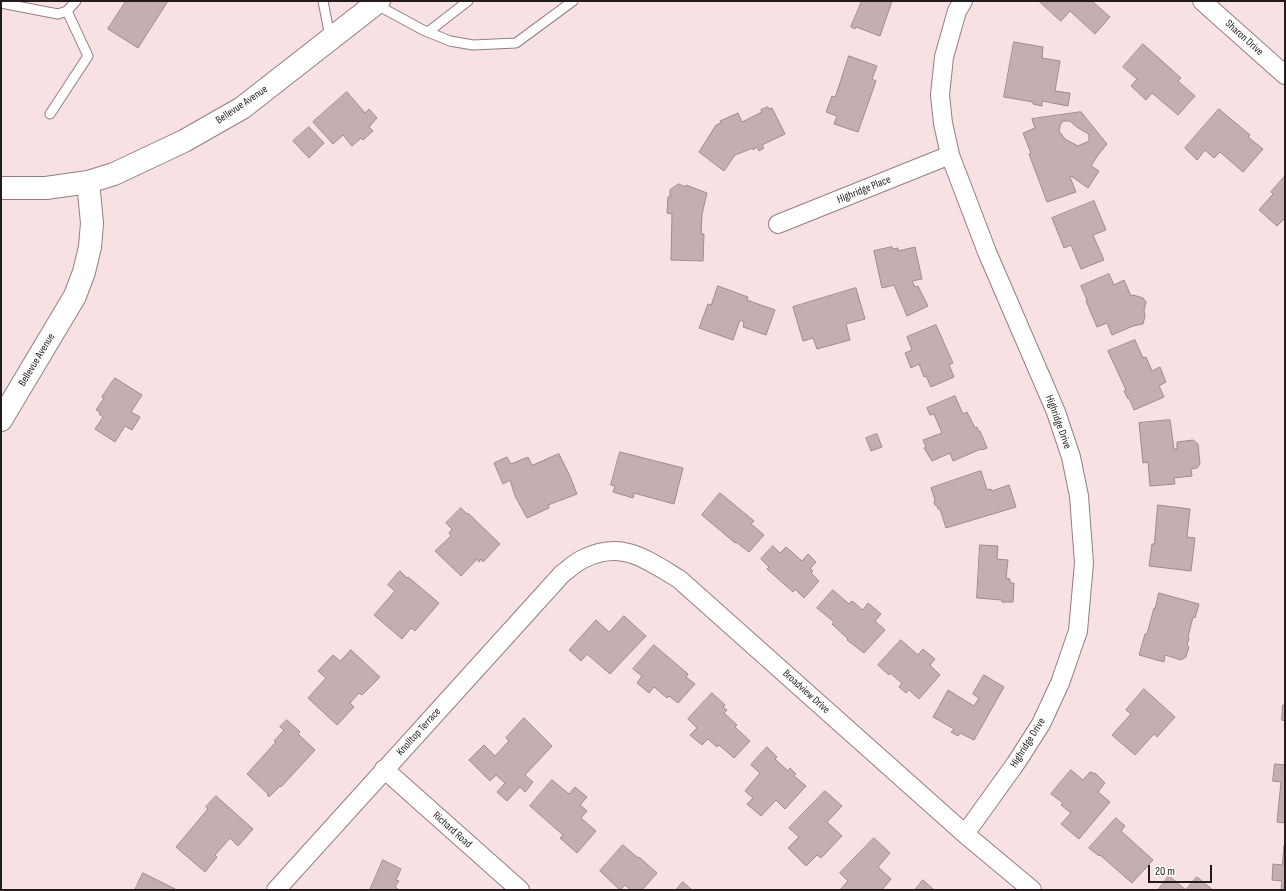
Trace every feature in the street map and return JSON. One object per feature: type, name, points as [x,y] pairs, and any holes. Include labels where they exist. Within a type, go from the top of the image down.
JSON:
[{"type":"street","name":"Highridge Drive","points":[[963,1],[957,11],[944,57],[940,95],[943,123],[950,156],[987,252],[1056,412],[1070,457],[1079,496],[1084,563],[1078,631],[1060,683],[1041,724],[966,834]]},
{"type":"street","name":"Sharon Drive","points":[[1202,1],[1285,75]]},
{"type":"street","name":"Bellevue Avenue","points":[[1,188],[46,188],[88,182],[114,174],[177,145],[242,108],[377,3]]},
{"type":"street","name":"Highridge Place","points":[[778,224],[950,156]]},
{"type":"street","name":"Bellevue Avenue","points":[[1,420],[75,296],[84,272],[90,246],[92,223],[88,182]]},
{"type":"street","name":"Broadview Drive","points":[[562,574],[584,558],[603,551],[628,552],[646,559],[679,579],[966,834],[1032,890]]},
{"type":"street","name":"Knolltop Terrace","points":[[276,890],[562,574]]},
{"type":"street","name":"Richard Road","points":[[384,769],[520,890]]},
{"type":"lane","points":[[1,3],[58,14],[67,11],[76,1]]},
{"type":"lane","points":[[323,1],[331,38]]},
{"type":"lane","points":[[428,32],[468,1]]},
{"type":"lane","points":[[377,3],[428,32],[450,41],[473,45],[516,43],[573,1]]},
{"type":"lane","points":[[50,114],[88,56],[67,11]]},
{"type":"building","points":[[126,1],[168,1],[138,48],[108,29]]},
{"type":"building","points":[[862,1],[892,1],[880,36],[856,27],[855,29],[851,27]]},
{"type":"building","points":[[1039,1],[1092,1],[1110,17],[1095,34],[1070,11],[1061,21]]},
{"type":"building","points":[[1014,42],[1043,47],[1042,58],[1060,61],[1055,91],[1070,93],[1068,106],[1042,101],[1042,106],[1033,104],[1033,102],[1004,97]]},
{"type":"building","points":[[1143,44],[1181,78],[1178,81],[1195,96],[1178,115],[1152,93],[1146,100],[1131,86],[1137,79],[1123,67]]},
{"type":"building","points":[[849,56],[877,66],[872,79],[876,81],[858,132],[834,124],[837,116],[826,112],[832,96],[835,97]]},
{"type":"building","points":[[347,92],[365,113],[369,109],[377,118],[369,127],[373,131],[363,140],[361,138],[352,146],[343,135],[333,144],[313,122]]},
{"type":"building","points":[[768,107],[769,109],[772,108],[785,134],[762,145],[764,148],[759,151],[757,147],[753,150],[753,148],[735,155],[724,171],[699,152],[716,125],[721,123],[720,121],[738,113],[742,122],[762,112],[761,110]]},
{"type":"building","points":[[1219,109],[1250,135],[1248,137],[1263,149],[1243,172],[1220,152],[1214,158],[1205,150],[1197,160],[1185,148]]},
{"type":"building","points":[[1081,112],[1107,144],[1091,166],[1099,171],[1088,188],[1071,176],[1070,177],[1076,192],[1047,202],[1029,154],[1031,153],[1023,133],[1035,128],[1032,119]],"holes":[[[1063,121],[1070,121],[1089,135],[1089,141],[1078,146],[1065,139],[1059,131],[1060,126]]]},
{"type":"building","points":[[309,127],[324,143],[309,158],[293,141]]},
{"type":"building","points":[[1285,176],[1285,218],[1277,226],[1259,210],[1273,194],[1271,192]]},
{"type":"building","points":[[679,184],[707,193],[702,214],[701,234],[704,234],[703,261],[671,260],[672,214],[667,213],[668,197],[670,197],[670,190]]},
{"type":"building","points":[[1094,201],[1106,230],[1093,235],[1104,260],[1081,269],[1071,245],[1064,248],[1052,218]]},
{"type":"building","points":[[892,247],[893,249],[898,248],[898,251],[915,247],[922,279],[912,281],[915,287],[918,286],[928,306],[907,316],[894,285],[882,288],[874,251]]},
{"type":"building","points":[[1109,274],[1114,285],[1124,280],[1131,296],[1133,295],[1143,298],[1146,302],[1143,324],[1133,326],[1112,335],[1107,323],[1097,327],[1081,286]]},
{"type":"building","points":[[718,286],[748,297],[747,300],[775,310],[766,335],[743,327],[744,322],[740,320],[733,340],[699,328],[708,304],[711,305]]},
{"type":"building","points":[[856,288],[865,319],[846,324],[850,340],[817,349],[813,338],[803,341],[793,307]]},
{"type":"building","points":[[936,325],[953,363],[949,365],[954,377],[931,387],[926,376],[924,377],[919,364],[911,368],[905,353],[912,350],[907,337]]},
{"type":"building","points":[[1135,340],[1143,358],[1146,357],[1152,371],[1160,367],[1166,382],[1159,386],[1164,397],[1134,410],[1124,391],[1126,390],[1108,351]]},
{"type":"building","points":[[115,378],[142,395],[131,412],[140,417],[132,430],[125,426],[115,442],[95,429],[103,417],[99,414],[100,412],[96,410],[104,398],[102,397]]},
{"type":"building","points":[[955,396],[963,414],[967,412],[975,428],[977,427],[979,432],[980,431],[987,448],[981,449],[953,461],[950,453],[932,461],[924,448],[926,447],[923,440],[942,433],[934,414],[930,415],[927,408]]},
{"type":"building","points":[[1170,420],[1174,449],[1177,449],[1177,442],[1193,440],[1198,444],[1200,464],[1197,468],[1191,469],[1192,476],[1174,478],[1175,484],[1150,486],[1148,462],[1143,463],[1139,423]]},
{"type":"building","points":[[877,434],[882,447],[871,451],[866,438]]},
{"type":"building","points":[[620,452],[683,468],[674,504],[634,493],[633,498],[613,492],[615,486],[611,485]]},
{"type":"building","points":[[559,454],[577,494],[548,505],[549,508],[527,518],[515,496],[510,480],[503,484],[494,463],[507,457],[511,464],[528,457],[532,465]]},
{"type":"building","points":[[981,471],[987,490],[991,489],[992,491],[1009,485],[1016,507],[946,528],[940,509],[938,509],[935,505],[931,488]]},
{"type":"building","points":[[720,493],[754,521],[751,524],[764,535],[749,552],[736,542],[735,543],[702,515]]},
{"type":"building","points":[[1158,505],[1190,509],[1187,537],[1195,538],[1191,571],[1149,566],[1152,544],[1154,544]]},
{"type":"building","points":[[461,508],[500,544],[483,562],[481,559],[479,562],[477,559],[461,576],[435,551],[451,536],[449,533],[452,529],[446,523]]},
{"type":"building","points":[[980,545],[998,546],[997,559],[1008,560],[1006,578],[1010,579],[1010,583],[1014,583],[1013,602],[1002,602],[1002,600],[977,598]]},
{"type":"building","points":[[773,546],[780,553],[786,547],[802,561],[808,554],[816,562],[810,569],[813,571],[811,573],[819,581],[804,598],[795,589],[793,592],[767,569],[769,567],[761,559]]},
{"type":"building","points":[[400,571],[439,603],[415,631],[411,628],[402,639],[374,615],[395,591],[388,585]]},
{"type":"building","points":[[833,590],[849,604],[852,601],[863,610],[868,603],[881,614],[875,621],[885,630],[864,653],[847,640],[848,639],[832,624],[834,622],[817,608]]},
{"type":"building","points":[[1159,593],[1199,604],[1195,618],[1193,617],[1188,637],[1187,645],[1189,647],[1186,657],[1181,660],[1165,655],[1164,662],[1139,655]]},
{"type":"building","points":[[624,616],[646,636],[610,674],[587,654],[581,661],[569,650],[596,620],[609,632]]},
{"type":"building","points":[[901,640],[918,655],[923,649],[935,659],[930,665],[940,675],[919,699],[909,690],[906,693],[899,687],[902,683],[890,673],[889,675],[878,665]]},
{"type":"building","points":[[654,645],[688,674],[686,677],[695,684],[678,703],[669,696],[667,698],[654,687],[649,693],[637,683],[642,676],[633,669]]},
{"type":"building","points":[[351,650],[380,677],[362,695],[359,693],[350,703],[354,707],[337,725],[308,698],[326,678],[318,671],[333,655],[340,661]]},
{"type":"building","points":[[984,675],[1004,687],[974,740],[960,733],[958,736],[951,732],[954,729],[933,717],[948,690],[974,706],[979,698],[973,694]]},
{"type":"building","points":[[1144,689],[1175,717],[1157,737],[1154,734],[1135,755],[1112,735],[1131,714],[1126,710]]},
{"type":"building","points":[[712,693],[725,705],[723,707],[727,710],[724,713],[737,725],[735,727],[750,741],[734,758],[719,745],[717,747],[708,739],[702,745],[690,735],[697,728],[688,719]]},
{"type":"building","points":[[1283,705],[1285,705],[1285,721],[1282,720]]},
{"type":"building","points":[[524,718],[552,746],[525,775],[533,782],[525,792],[520,787],[507,801],[497,792],[505,783],[496,775],[490,781],[469,760],[484,745],[495,756],[509,741],[506,738]]},
{"type":"building","points":[[287,720],[300,732],[298,734],[315,750],[281,787],[280,786],[269,797],[267,795],[268,794],[247,774],[276,742],[274,741],[284,730],[280,727]]},
{"type":"building","points":[[767,747],[777,757],[775,759],[788,771],[790,768],[796,774],[794,776],[806,786],[785,809],[776,800],[761,816],[747,804],[753,798],[745,791],[760,773],[751,765]]},
{"type":"building","points":[[1275,764],[1285,765],[1285,823],[1277,822],[1281,782],[1273,781]]},
{"type":"building","points":[[1071,770],[1083,780],[1090,772],[1096,774],[1105,783],[1098,792],[1110,802],[1079,839],[1061,824],[1071,813],[1061,805],[1063,803],[1051,794]]},
{"type":"building","points":[[552,780],[569,794],[575,787],[587,797],[580,805],[587,811],[581,818],[596,831],[577,853],[560,838],[563,835],[530,806]]},
{"type":"building","points":[[825,791],[842,806],[827,822],[842,836],[821,858],[817,855],[806,866],[788,848],[799,837],[789,828]]},
{"type":"building","points":[[216,796],[253,829],[238,846],[230,838],[215,855],[217,857],[205,872],[176,847],[208,809],[206,807]]},
{"type":"building","points":[[1116,818],[1125,826],[1121,831],[1153,860],[1132,883],[1100,855],[1099,856],[1089,848]]},
{"type":"building","points":[[874,838],[890,853],[878,867],[891,879],[882,890],[840,890],[848,881],[840,873]]},
{"type":"building","points":[[623,845],[657,873],[642,890],[631,890],[625,885],[620,890],[600,871]]},
{"type":"building","points":[[1284,846],[1285,890],[1281,890],[1282,881],[1272,880],[1273,864],[1282,865]]},
{"type":"building","points":[[383,860],[401,869],[396,880],[399,881],[395,887],[398,890],[370,890]]},
{"type":"building","points":[[143,873],[177,890],[135,890]]},
{"type":"building","points":[[1169,876],[1186,890],[1158,890]]},
{"type":"building","points":[[1197,877],[1213,890],[1186,890]]},
{"type":"building","points":[[923,880],[934,890],[915,890]]},
{"type":"building","points":[[683,882],[692,890],[676,890]]}]
